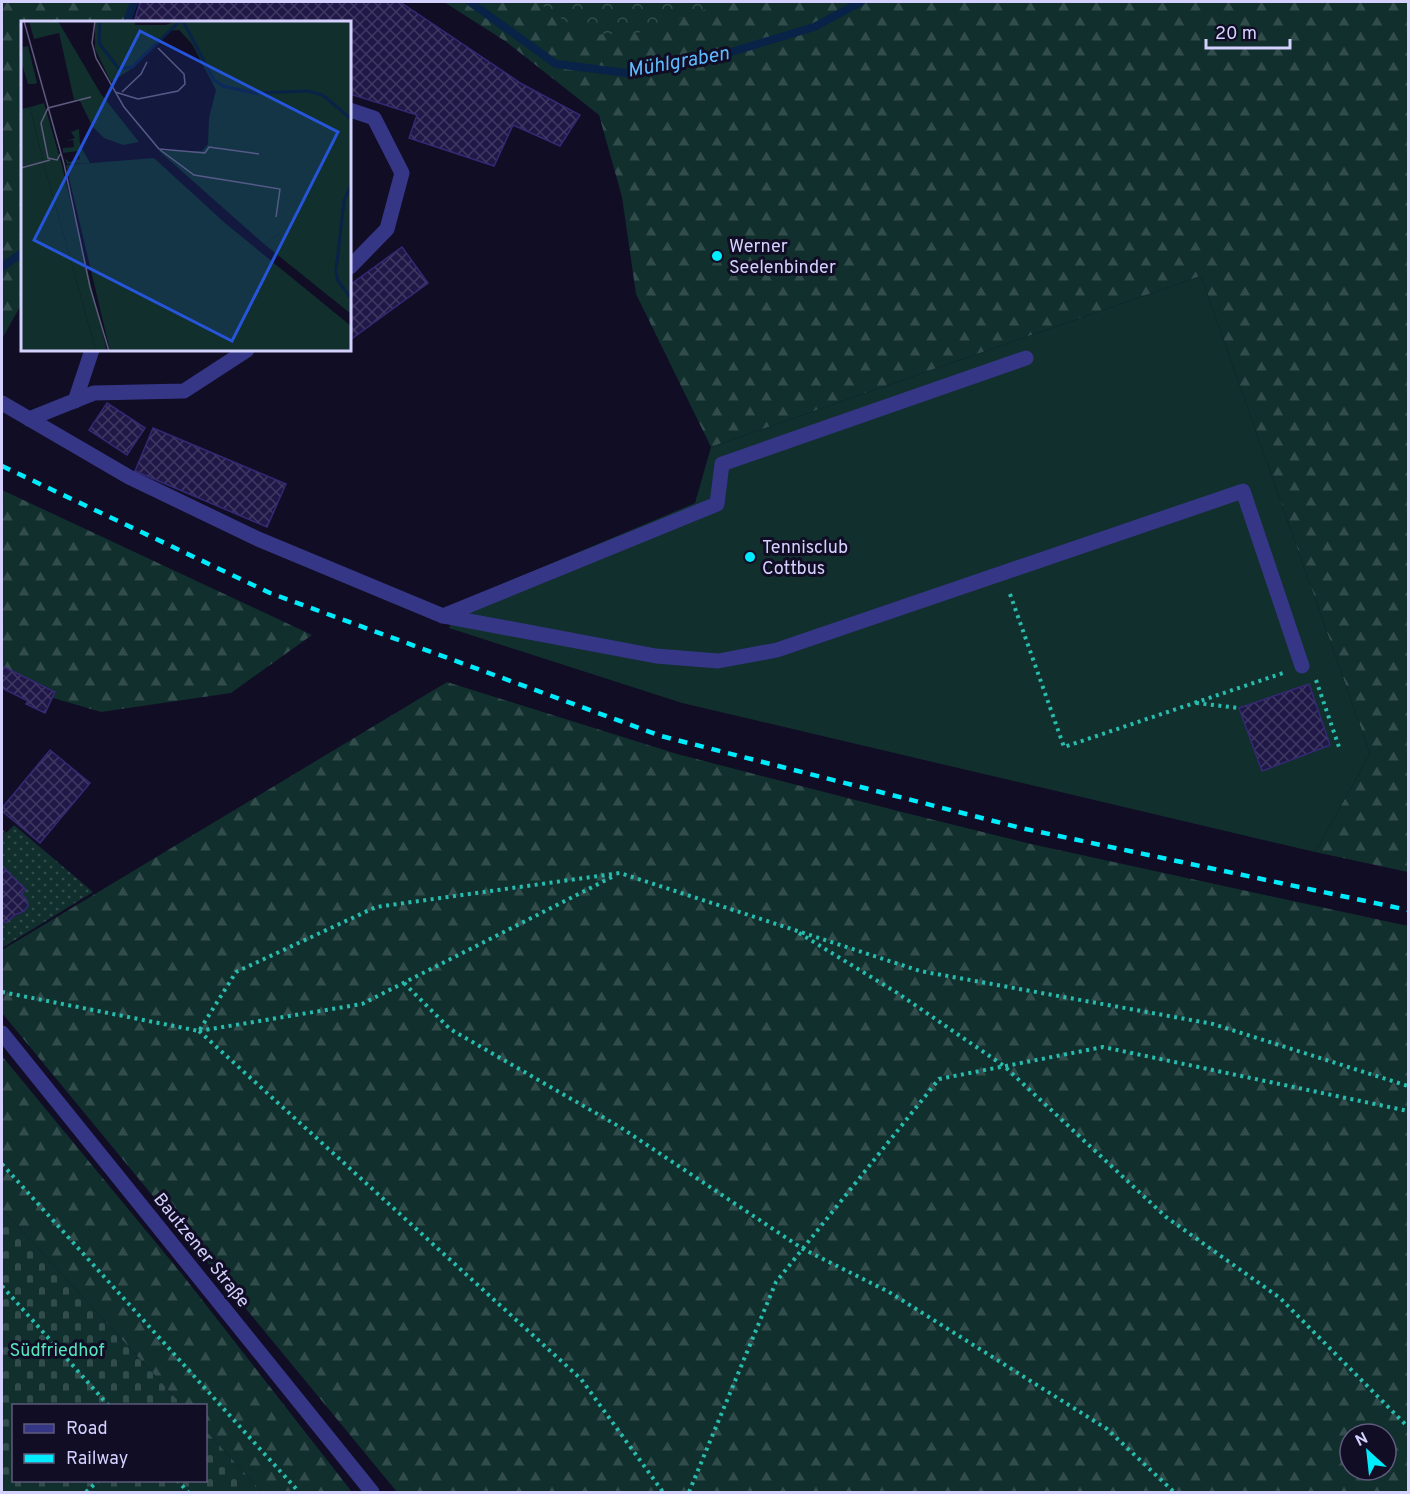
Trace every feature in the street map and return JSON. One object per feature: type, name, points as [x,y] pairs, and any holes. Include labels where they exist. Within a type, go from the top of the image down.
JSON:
[{"type":"street","points":[[351,111],[374,118],[402,173],[387,229],[351,266]]},
{"type":"street","points":[[75,401],[92,351]]},
{"type":"street","points":[[29,419],[94,393],[184,391],[246,351]]},
{"type":"street","points":[[443,616],[717,504],[722,464],[1026,358]]},
{"type":"street","points":[[2,403],[129,477],[247,534],[443,616],[656,656],[718,661],[777,650],[1243,491],[1302,666]]},
{"type":"street","name":"Bautzener Straße","points":[[2,1033],[372,1492]]},
{"type":"path","points":[[1002,573],[1064,747],[1310,663],[1339,747]]},
{"type":"path","points":[[1196,702],[1239,708]]},
{"type":"path","points":[[2,992],[199,1031],[362,1004],[620,873]]},
{"type":"path","points":[[199,1031],[236,972],[376,907],[620,873],[920,971],[1213,1024],[1408,1086]]},
{"type":"path","points":[[793,930],[899,994],[1004,1066],[1166,1217],[1280,1298],[1408,1427]]},
{"type":"path","points":[[404,983],[450,1029],[620,1127],[803,1249],[889,1292],[1107,1429],[1174,1492]]},
{"type":"path","points":[[199,1031],[582,1379],[663,1492]]},
{"type":"path","points":[[689,1492],[776,1282],[939,1079],[1103,1047],[1408,1111]]},
{"type":"path","points":[[2,1164],[299,1492]]},
{"type":"path","points":[[2,1286],[107,1404]]},
{"type":"green space","points":[[2,2],[131,2],[125,21],[21,21],[21,305],[2,339]]},
{"type":"green space","points":[[444,2],[1408,2],[1408,872],[1315,852],[1370,754],[1201,276],[711,447],[636,294],[622,197],[599,115],[505,41]]},
{"type":"green space","points":[[537,2],[726,2],[638,33],[586,35]]},
{"type":"green space","name":"Tennisclub Cottbus","points":[[1201,276],[1370,754],[1315,852],[682,703],[449,628],[460,602],[695,503],[711,447]]},
{"type":"green space","points":[[2,490],[312,635],[231,693],[101,712],[2,683]]},
{"type":"green space","points":[[447,682],[677,754],[910,814],[1031,844],[1408,926],[1408,1492],[397,1492],[2,1013],[2,950]]},
{"type":"green space","points":[[14,825],[93,892],[2,948],[2,922],[7,922],[27,905],[27,900],[21,894],[25,889],[2,866],[2,829],[6,833]]},
{"type":"green space","points":[[2,1056],[181,1273],[352,1492],[262,1492],[207,1432],[207,1404],[181,1404],[2,1209]]},
{"type":"green space","name":"Südfriedhof","points":[[2,1209],[181,1404],[12,1404],[12,1482],[207,1482],[207,1432],[262,1492],[2,1492]]},
{"type":"building","points":[[140,2],[400,2],[522,84],[580,115],[560,146],[513,125],[494,166],[409,138],[417,115],[351,94],[351,21],[134,21]]},
{"type":"building","points":[[402,247],[428,283],[351,339],[351,284]]},
{"type":"building","points":[[107,403],[145,428],[127,455],[89,430]]},
{"type":"building","points":[[153,428],[286,484],[267,527],[135,471]]},
{"type":"building","points":[[2,666],[55,692],[45,713],[26,704],[28,701],[2,688]]},
{"type":"building","points":[[1309,684],[1330,745],[1262,771],[1239,708]]},
{"type":"building","points":[[50,750],[90,783],[40,843],[2,811],[2,808]]},
{"type":"building","points":[[2,866],[26,890],[21,894],[27,900],[28,906],[7,922],[2,922]]},
{"type":"waterway","name":"Mühlgraben","points":[[127,21],[134,2]]},
{"type":"waterway","name":"Mühlgraben","points":[[470,2],[556,64],[627,73],[731,52],[814,27],[861,2]]},
{"type":"waterway","name":"Mühlgraben","points":[[2,267],[21,254]]},
{"type":"railway","points":[[2,466],[270,593],[661,736],[1021,828],[1408,910]]},
{"type":"place","name":"Werner Seelenbinder","points":[[717,256]]},
{"type":"place","name":"Tennisclub Cottbus","points":[[750,557]]}]
